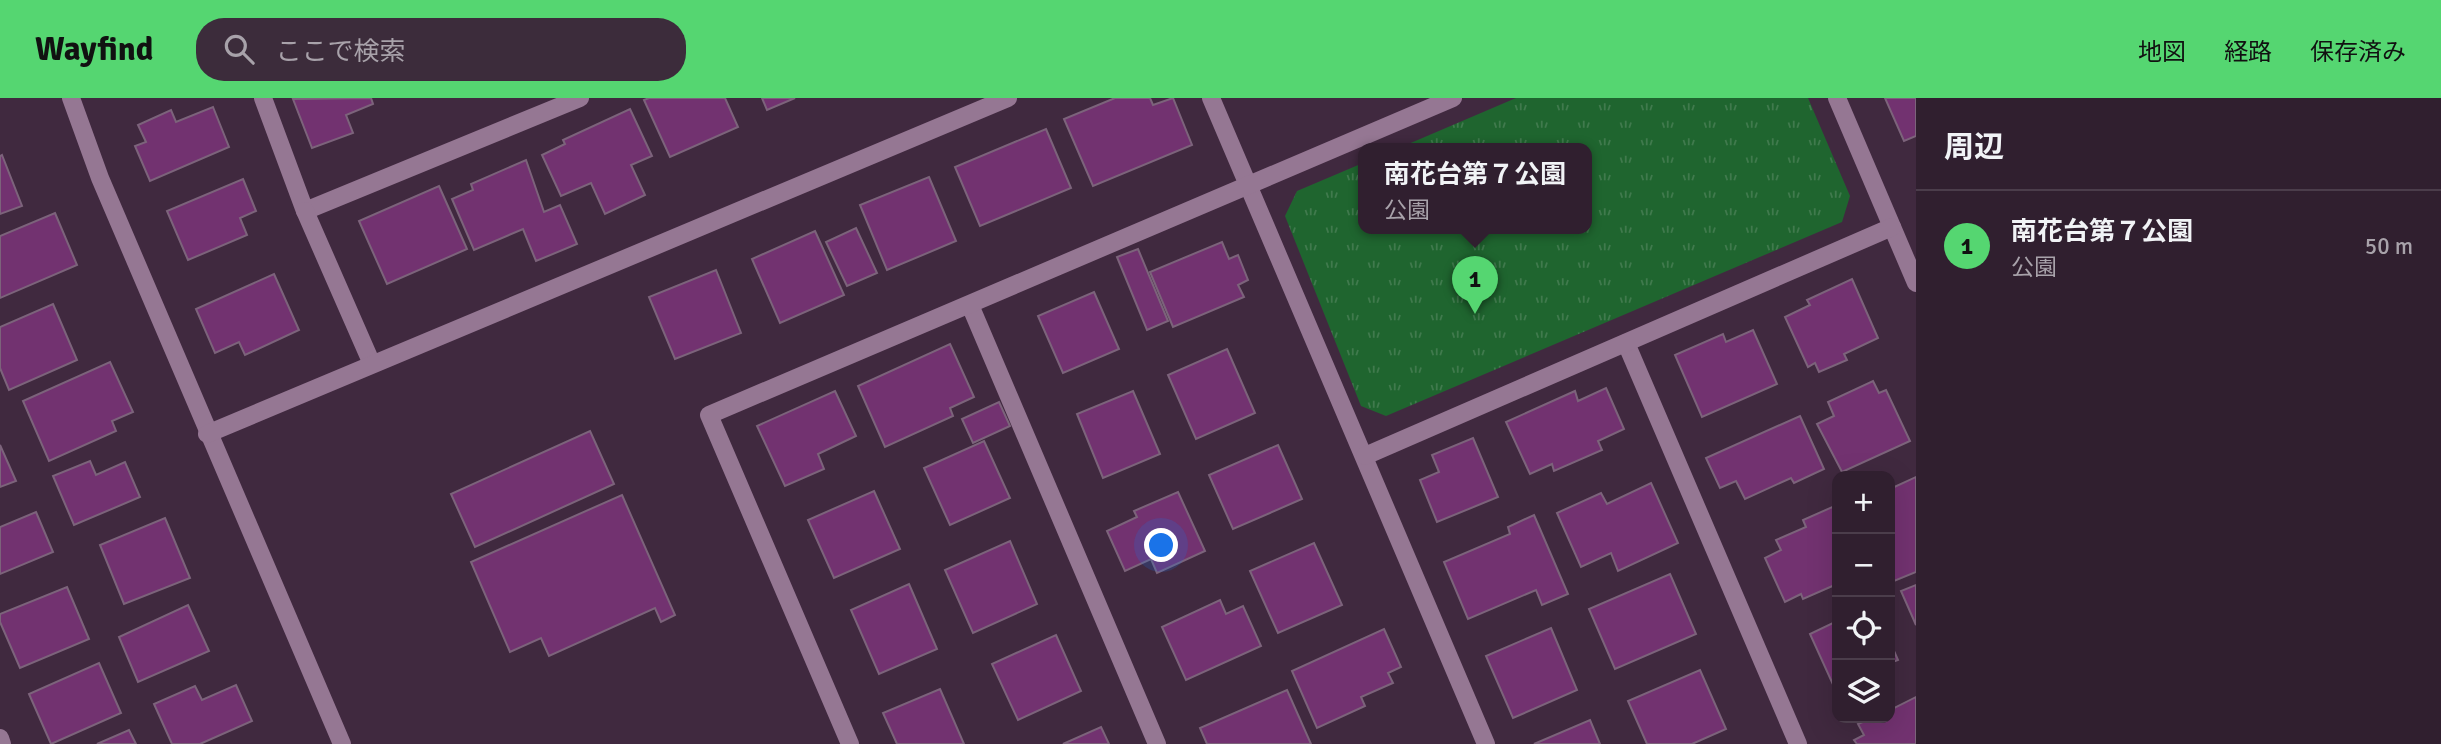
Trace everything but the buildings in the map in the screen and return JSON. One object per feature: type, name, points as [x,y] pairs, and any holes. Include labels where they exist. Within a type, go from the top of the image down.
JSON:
[{"type":"street","points":[[71,98],[100,178],[207,434],[342,744]]},
{"type":"street","points":[[263,98],[305,211],[373,364]]},
{"type":"street","points":[[207,434],[1008,98]]},
{"type":"street","points":[[1211,98],[1486,744]]},
{"type":"street","points":[[850,744],[709,415],[1453,98]]},
{"type":"street","points":[[1837,98],[1916,283]]},
{"type":"street","points":[[305,211],[576,99]]},
{"type":"street","points":[[1365,456],[1892,227]]},
{"type":"street","points":[[971,305],[1157,744]]},
{"type":"street","points":[[1626,343],[1798,744]]},
{"type":"street","points":[[0,738],[2,744]]},
{"type":"green space","points":[[1516,98],[1808,98],[1850,196],[1842,222],[1386,416],[1361,406],[1285,216],[1297,191],[1358,165],[1358,234],[1592,234],[1592,143],[1411,143]]},
{"type":"place","name":"南花台第７公園","points":[[1475,314]]}]
